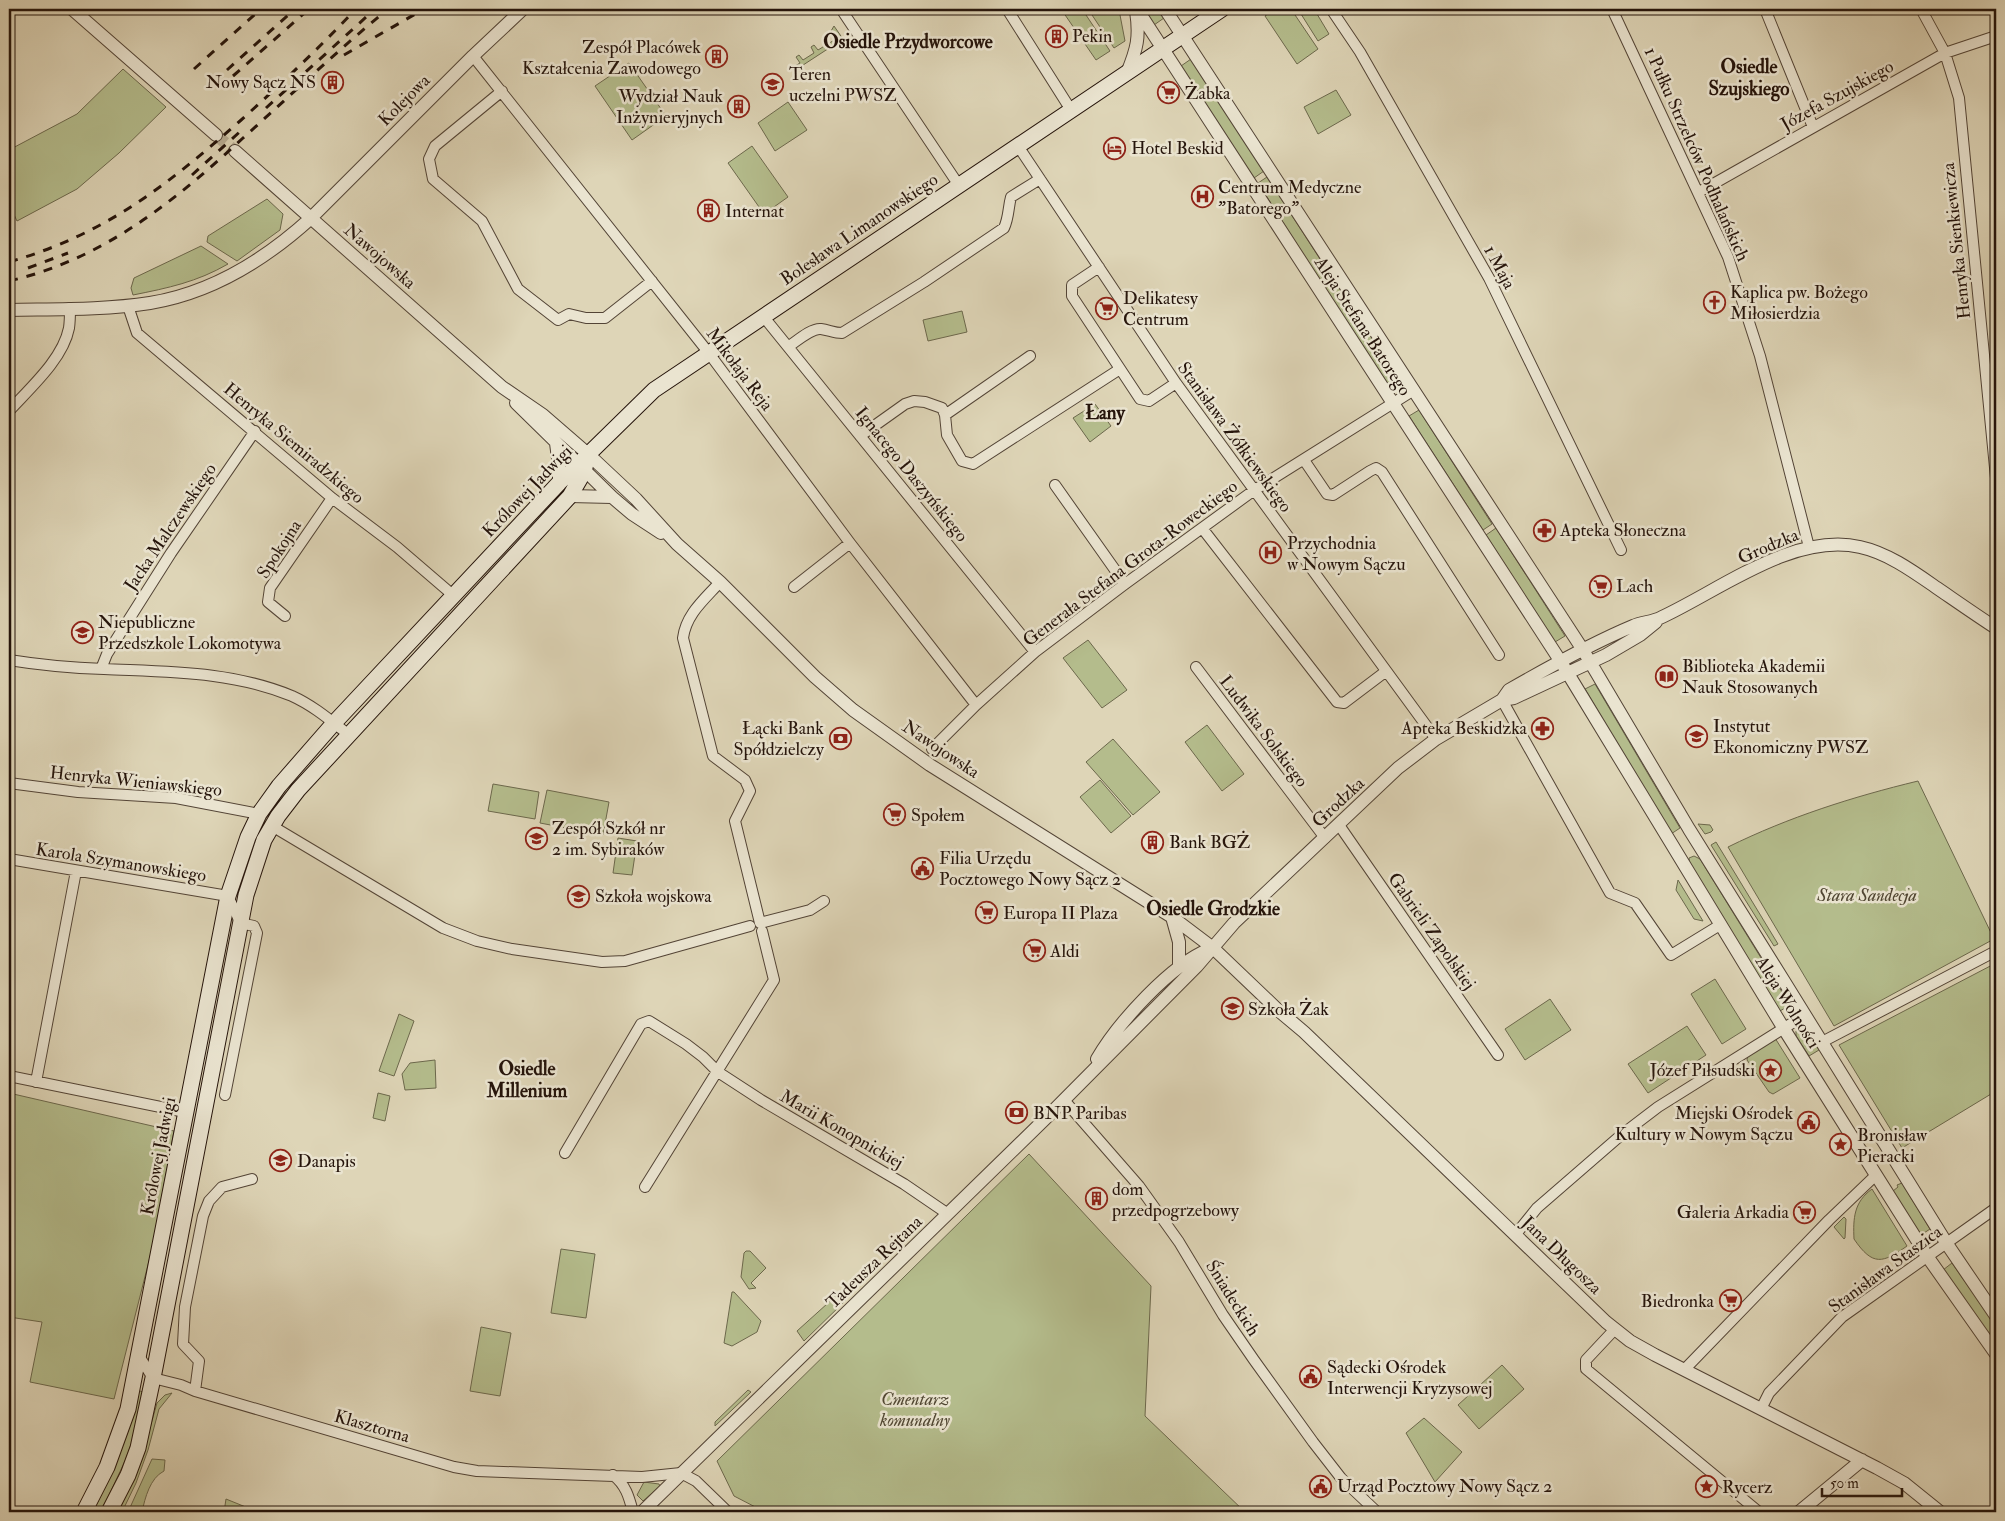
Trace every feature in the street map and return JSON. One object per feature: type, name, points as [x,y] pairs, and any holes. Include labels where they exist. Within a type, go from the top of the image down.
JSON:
[{"type":"main road","name":"Bolesława Limanowskiego","points":[[583,463],[654,390],[958,184],[1222,9]]},
{"type":"main road","name":"Królowej Jadwigi","points":[[84,1512],[118,1440],[128,1409],[228,896],[248,837],[259,814],[279,786],[334,723],[559,483],[583,463]]},
{"type":"main road","name":"Królowej Jadwigi","points":[[109,1512],[128,1475],[138,1448],[240,923],[246,895],[264,840],[298,790],[570,496],[583,463]]},
{"type":"street","points":[[72,9],[216,135]]},
{"type":"street","name":"Kolejowa","points":[[9,310],[128,306],[174,298],[218,282],[260,258],[311,218],[473,56],[523,9]]},
{"type":"street","points":[[841,9],[958,184]]},
{"type":"street","points":[[1007,9],[1071,110]]},
{"type":"street","points":[[1127,73],[1136,54],[1138,44],[1136,9]]},
{"type":"street","name":"Aleja Stefana Batorego","points":[[1136,9],[1564,667]]},
{"type":"street","name":"Aleja Stefana Batorego","points":[[1165,9],[1583,650]]},
{"type":"street","name":"1 Maja","points":[[1331,9],[1360,52],[1488,278],[1621,550]]},
{"type":"street","name":"1 Pułku Strzelców Podhalańskich","points":[[1612,9],[1728,257],[1760,356],[1809,547]]},
{"type":"street","points":[[1765,9],[1813,127]]},
{"type":"street","name":"Henryka Sienkiewicza","points":[[1921,9],[1945,53],[1959,98],[1996,478]]},
{"type":"street","name":"Józefa Szujskiego","points":[[1699,192],[1945,53],[1996,36]]},
{"type":"street","name":"Mikołaja Reja","points":[[473,56],[708,352],[850,543],[976,705]]},
{"type":"street","points":[[502,91],[435,146],[429,159],[433,179],[482,221],[518,289],[558,320],[569,314],[586,318],[605,318],[652,281]]},
{"type":"street","name":"Stanisława Żółkiewskiego","points":[[1018,146],[1176,383],[1385,672],[1436,739]]},
{"type":"street","name":"Nawojowska","points":[[235,151],[502,387],[543,415],[612,497],[632,514],[677,544]]},
{"type":"street","points":[[788,347],[816,330],[823,329],[833,334],[842,333],[932,277],[1004,228],[1009,217],[1008,208],[1011,197],[1040,179]]},
{"type":"street","points":[[1099,267],[1072,285],[1072,296],[1120,369],[1140,399],[1149,400],[1176,383]]},
{"type":"street","name":"Henryka Siemiradzkiego","points":[[128,306],[137,333],[332,498],[397,547],[454,596]]},
{"type":"street","points":[[9,411],[56,357],[64,344],[69,327],[70,308]]},
{"type":"street","name":"Ignacego Daszyńskiego","points":[[764,316],[1035,652]]},
{"type":"street","points":[[945,415],[1030,356]]},
{"type":"street","points":[[860,436],[905,404],[914,401],[925,402],[942,408],[945,415],[947,435],[954,449],[962,461],[973,464],[1120,369]]},
{"type":"street","name":"Nawojowska","points":[[502,387],[517,405],[556,443],[636,499],[677,544],[720,582],[815,677],[854,710],[930,765],[1172,917],[1212,948]]},
{"type":"street","name":"Generała Stefana Grota-Roweckiego","points":[[932,749],[976,705],[1035,652],[1125,584],[1253,491],[1414,390]]},
{"type":"street","name":"Jacka Malczewskiego","points":[[101,669],[107,654],[166,560],[255,431]]},
{"type":"street","points":[[556,443],[560,466],[559,483]]},
{"type":"street","points":[[1304,460],[1327,494],[1333,495],[1376,468],[1382,472],[1499,655]]},
{"type":"street","points":[[1056,485],[1125,584]]},
{"type":"street","points":[[570,496],[612,497]]},
{"type":"street","name":"Spokojna","points":[[285,616],[268,602],[270,588],[332,498]]},
{"type":"street","points":[[1202,528],[1337,702],[1344,703],[1385,672]]},
{"type":"street","points":[[794,587],[850,543]]},
{"type":"street","name":"Grodzka","points":[[1212,948],[1234,923],[1398,768],[1436,739],[1502,700],[1509,690],[1564,667],[1591,662],[1606,655],[1640,635],[1660,619],[1779,556],[1825,544],[1848,545],[1874,552],[1910,570],[1996,628]]},
{"type":"street","points":[[720,582],[693,612],[685,625],[683,638],[713,756],[745,780],[750,791],[735,821],[760,922],[810,910],[824,901]]},
{"type":"street","points":[[444,633],[452,613],[454,596],[482,592]]},
{"type":"street","name":"Grodzka","points":[[1564,667],[1583,650],[1635,625],[1660,619]]},
{"type":"street","name":"Aleja Wolności","points":[[1583,650],[1689,829],[1946,1244],[1996,1316]]},
{"type":"street","points":[[9,660],[101,669],[194,673],[257,683],[294,697],[319,711],[349,735]]},
{"type":"street","name":"Ludwika Solskiego","points":[[1196,667],[1325,838]]},
{"type":"street","name":"Aleja Wolności","points":[[1564,667],[1720,925],[1926,1256],[1996,1354]]},
{"type":"street","points":[[1502,700],[1610,893],[1635,903],[1671,956],[1720,925]]},
{"type":"street","name":"Henryka Wieniawskiego","points":[[9,782],[78,792],[176,798],[259,814]]},
{"type":"street","name":"Gabrieli Zapolskiej","points":[[1339,825],[1498,1055]]},
{"type":"street","points":[[272,826],[443,928],[477,941],[512,950],[602,962],[625,961],[750,926]]},
{"type":"street","name":"Karola Szymanowskiego","points":[[9,859],[228,896]]},
{"type":"street","points":[[36,1082],[76,871]]},
{"type":"street","points":[[228,896],[240,923]]},
{"type":"street","points":[[1172,917],[1179,942],[1179,967]]},
{"type":"street","points":[[221,930],[240,923],[254,926],[257,932],[226,1095]]},
{"type":"street","points":[[645,1187],[774,980],[762,931]]},
{"type":"street","name":"Tadeusza Rejtana","points":[[1089,1074],[1110,1038],[1134,1010],[1179,967],[1212,948]]},
{"type":"street","name":"Tadeusza Rejtana","points":[[642,1512],[1064,1100],[1197,966],[1212,948]]},
{"type":"street","name":"Jana Długosza","points":[[1212,948],[1304,1032],[1615,1329],[1630,1341],[1904,1483],[1940,1512]]},
{"type":"street","points":[[1822,1042],[1996,951]]},
{"type":"street","points":[[1516,1234],[1537,1208],[1620,1136],[1658,1107],[1805,1015]]},
{"type":"street","name":"Marii Konopnickiej","points":[[565,1153],[641,1024],[649,1021],[703,1057],[718,1072],[761,1100],[904,1184],[948,1214]]},
{"type":"street","points":[[9,1076],[185,1112]]},
{"type":"street","name":"Śniadeckich","points":[[1064,1100],[1115,1156],[1144,1192],[1179,1242],[1233,1330],[1313,1442],[1341,1478],[1377,1512]]},
{"type":"street","points":[[1684,1370],[1829,1220],[1876,1175]]},
{"type":"street","points":[[195,1391],[199,1361],[183,1344],[186,1308],[203,1216],[209,1201],[222,1187],[252,1179]]},
{"type":"street","name":"Stanisława Staszica","points":[[1761,1409],[1769,1393],[1842,1318],[1926,1256],[1996,1208]]},
{"type":"street","points":[[1615,1329],[1586,1360],[1586,1369],[1759,1512]]},
{"type":"street","points":[[132,1389],[153,1378],[139,1356]]},
{"type":"street","name":"Klasztorna","points":[[153,1378],[181,1384],[195,1391],[454,1467],[477,1471],[642,1476],[681,1473]]},
{"type":"street","points":[[1799,1512],[1862,1460]]},
{"type":"street","points":[[681,1473],[696,1481],[728,1512]]},
{"type":"street","points":[[613,1475],[622,1482],[629,1496],[633,1512]]},
{"type":"green space","points":[[1061,9],[1082,9],[1110,51],[1096,60]]},
{"type":"green space","points":[[1088,9],[1116,9],[1120,15],[1125,41],[1114,48]]},
{"type":"green space","points":[[1144,9],[1157,9],[1164,18],[1154,25]]},
{"type":"green space","points":[[1275,9],[1291,9],[1318,49],[1297,64],[1265,16]]},
{"type":"green space","points":[[1314,9],[1329,34],[1318,41],[1301,14]]},
{"type":"green space","points":[[834,26],[843,39],[797,69],[795,66],[800,63],[796,57],[799,55],[803,60],[814,53],[811,47],[814,45],[818,50],[836,39],[831,31]]},
{"type":"green space","points":[[1191,59],[1264,171],[1254,178],[1181,66]]},
{"type":"green space","points":[[629,63],[666,116],[632,140],[595,86]]},
{"type":"green space","points":[[123,69],[166,107],[119,153],[77,189],[17,221],[9,204],[9,150],[77,114]]},
{"type":"green space","points":[[1336,90],[1351,115],[1318,134],[1304,107]]},
{"type":"green space","points":[[788,102],[807,130],[775,151],[758,123]]},
{"type":"green space","points":[[752,146],[788,197],[764,214],[728,163]]},
{"type":"green space","points":[[1267,177],[1331,276],[1321,282],[1258,183]]},
{"type":"green space","points":[[267,199],[283,214],[280,230],[237,261],[207,242],[208,236]]},
{"type":"green space","points":[[201,246],[228,264],[194,280],[133,295],[131,288],[134,278]]},
{"type":"green space","points":[[1335,282],[1398,378],[1388,384],[1325,288]]},
{"type":"green space","points":[[962,311],[967,332],[928,341],[923,320]]},
{"type":"green space","points":[[1095,404],[1111,426],[1090,442],[1073,418]]},
{"type":"green space","points":[[1419,410],[1492,524],[1483,530],[1409,416]]},
{"type":"green space","points":[[1496,528],[1565,636],[1555,642],[1486,535]]},
{"type":"green space","points":[[1088,640],[1127,690],[1102,708],[1063,658]]},
{"type":"green space","points":[[1595,684],[1680,828],[1671,834],[1585,689]]},
{"type":"green space","points":[[1207,725],[1244,774],[1222,791],[1185,742]]},
{"type":"green space","points":[[1113,739],[1160,792],[1133,815],[1086,762]]},
{"type":"green space","points":[[1100,780],[1131,816],[1111,833],[1080,797]]},
{"type":"green space","name":"Stara Sandecja","points":[[1918,781],[1994,939],[1834,1026],[1728,847],[1774,826],[1821,809]]},
{"type":"green space","points":[[493,784],[539,792],[535,819],[488,811]]},
{"type":"green space","points":[[547,790],[609,802],[603,835],[540,823]]},
{"type":"green space","points":[[1698,824],[1710,825],[1713,830],[1705,834]]},
{"type":"green space","points":[[618,838],[637,841],[632,875],[613,873]]},
{"type":"green space","points":[[1716,842],[1778,944],[1774,946],[1711,845]]},
{"type":"green space","points":[[1694,856],[1700,859],[1790,1005],[1780,1011],[1690,865],[1689,858]]},
{"type":"green space","points":[[1678,880],[1703,921],[1694,919],[1676,890]]},
{"type":"green space","points":[[1996,963],[1996,1091],[1902,1148],[1839,1045]]},
{"type":"green space","points":[[1715,979],[1746,1029],[1722,1044],[1691,994]]},
{"type":"green space","points":[[1550,999],[1571,1030],[1525,1060],[1505,1029]]},
{"type":"green space","points":[[399,1014],[414,1021],[394,1076],[379,1071]]},
{"type":"green space","points":[[1687,1026],[1706,1055],[1648,1093],[1628,1064]]},
{"type":"green space","points":[[1799,1028],[1806,1030],[1819,1050],[1809,1056],[1796,1036],[1796,1031]]},
{"type":"green space","points":[[1775,1038],[1800,1078],[1773,1094],[1769,1092],[1747,1060],[1748,1055]]},
{"type":"green space","points":[[435,1060],[436,1088],[405,1090],[402,1074],[410,1063]]},
{"type":"green space","points":[[9,1093],[174,1131],[152,1249],[114,1399],[30,1382],[42,1322],[9,1317],[11,1289],[9,1289]]},
{"type":"green space","points":[[378,1093],[390,1096],[385,1121],[373,1118]]},
{"type":"green space","name":"Cmentarz komunalny","points":[[1029,1154],[1151,1286],[1145,1416],[1245,1512],[765,1512],[734,1496],[717,1461]]},
{"type":"green space","points":[[1902,1183],[1930,1229],[1921,1235],[1893,1191],[1898,1187],[1897,1185]]},
{"type":"green space","points":[[1872,1189],[1907,1246],[1885,1259],[1873,1258],[1854,1239],[1854,1224],[1858,1205],[1861,1199]]},
{"type":"green space","points":[[1844,1217],[1846,1219],[1844,1239],[1834,1227]]},
{"type":"green space","points":[[561,1249],[595,1254],[586,1318],[551,1313]]},
{"type":"green space","points":[[750,1251],[766,1268],[751,1283],[756,1288],[749,1289],[741,1277],[744,1253]]},
{"type":"green space","points":[[1952,1263],[1996,1326],[1996,1346],[1943,1270]]},
{"type":"green space","points":[[732,1292],[761,1321],[757,1332],[732,1346],[724,1343]]},
{"type":"green space","points":[[838,1294],[846,1300],[804,1341],[797,1331]]},
{"type":"green space","points":[[481,1327],[511,1333],[500,1396],[470,1391]]},
{"type":"green space","points":[[1502,1365],[1524,1389],[1479,1429],[1458,1405]]},
{"type":"green space","points":[[748,1390],[751,1392],[715,1426],[715,1422]]},
{"type":"green space","points":[[141,1391],[143,1393],[132,1442],[125,1461],[101,1512],[92,1512],[138,1392]]},
{"type":"green space","points":[[172,1393],[159,1409],[148,1450],[136,1483],[122,1512],[116,1512],[143,1453],[157,1403],[165,1395]]},
{"type":"green space","points":[[1424,1418],[1462,1452],[1435,1482],[1406,1433]]},
{"type":"green space","points":[[152,1459],[165,1460],[164,1471],[152,1483],[142,1512],[128,1512]]},
{"type":"green space","points":[[644,1482],[659,1484],[660,1486],[643,1501],[637,1495]]},
{"type":"green space","points":[[226,1499],[258,1512],[224,1512]]},
{"type":"tunnel","points":[[216,135],[235,151]]},
{"type":"railway","points":[[172,12],[175,9]]},
{"type":"railway","points":[[194,69],[261,9]]},
{"type":"railway","points":[[227,70],[295,9]]},
{"type":"railway","points":[[233,76],[309,9]]},
{"type":"railway","points":[[266,108],[375,9]]},
{"type":"railway","points":[[9,281],[75,259],[106,243],[164,205],[191,184],[388,9]]},
{"type":"railway","points":[[344,55],[424,9]]},
{"type":"railway","points":[[9,262],[44,251],[76,237],[105,222],[160,187],[213,145],[255,107],[313,53],[355,10]]},
{"type":"railway","points":[[192,175],[244,128]]},
{"type":"railway","points":[[28,268],[68,253]]},
{"type":"place","name":"Pekin","points":[[1056,36]]},
{"type":"place","name":"Zespół Placówek Kształcenia Zawodowego","points":[[717,57]]},
{"type":"place","name":"Nowy Sącz NS","points":[[332,82]]},
{"type":"place","name":"Teren uczelni PWSZ","points":[[773,84]]},
{"type":"place","name":"Żabka","points":[[1169,93]]},
{"type":"place","name":"Wydział Nauk Inżynieryjnych","points":[[739,106]]},
{"type":"place","name":"Hotel Beskid","points":[[1115,148]]},
{"type":"place","name":"Centrum Medyczne \"Batorego\"","points":[[1202,197]]},
{"type":"place","name":"Internat","points":[[709,211]]},
{"type":"place","name":"Kaplica pw. Bożego Miłosierdzia","points":[[1714,302]]},
{"type":"place","name":"Delikatesy Centrum","points":[[1107,308]]},
{"type":"place","name":"Apteka Słoneczna","points":[[1544,530]]},
{"type":"place","name":"Przychodnia w Nowym Sączu","points":[[1271,553]]},
{"type":"place","name":"Lach","points":[[1600,586]]},
{"type":"place","name":"Niepubliczne Przedszkole Lokomotywa","points":[[82,632]]},
{"type":"place","name":"Biblioteka Akademii Nauk Stosowanych","points":[[1666,676]]},
{"type":"place","name":"Apteka Beskidzka","points":[[1543,728]]},
{"type":"place","name":"Instytut Ekonomiczny PWSZ","points":[[1697,736]]},
{"type":"place","name":"Łącki Bank Spółdzielczy","points":[[840,738]]},
{"type":"place","name":"Społem","points":[[895,815]]},
{"type":"place","name":"Zespół Szkół nr 2 im. Sybiraków","points":[[536,838]]},
{"type":"place","name":"Bank BGŻ","points":[[1153,842]]},
{"type":"place","name":"Filia Urzędu Pocztowego Nowy Sącz 2","points":[[923,868]]},
{"type":"place","name":"Szkoła wojskowa","points":[[579,896]]},
{"type":"place","name":"Europa II Plaza","points":[[987,913]]},
{"type":"place","name":"Aldi","points":[[1034,951]]},
{"type":"place","name":"Szkoła Żak","points":[[1232,1009]]},
{"type":"place","name":"Józef Piłsudski","points":[[1771,1070]]},
{"type":"place","name":"BNP Paribas","points":[[1017,1113]]},
{"type":"place","name":"Miejski Ośrodek Kultury w Nowym Sączu","points":[[1809,1123]]},
{"type":"place","name":"Bronisław Pieracki","points":[[1841,1145]]},
{"type":"place","name":"Danapis","points":[[281,1161]]},
{"type":"place","name":"dom przedpogrzebowy","points":[[1096,1199]]},
{"type":"place","name":"Galeria Arkadia","points":[[1805,1212]]},
{"type":"place","name":"Biedronka","points":[[1730,1301]]},
{"type":"place","name":"Sądecki Ośrodek Interwencji Kryzysowej","points":[[1311,1377]]},
{"type":"place","name":"Urząd Pocztowy Nowy Sącz 2","points":[[1321,1486]]},
{"type":"place","name":"Rycerz","points":[[1706,1487]]},
{"type":"district","name":"Osiedle Przydworcowe","points":[[908,41]]},
{"type":"district","name":"Osiedle Szujskiego","points":[[1749,77]]},
{"type":"district","name":"Łany","points":[[1105,412]]},
{"type":"district","name":"Osiedle Grodzkie","points":[[1213,908]]},
{"type":"district","name":"Osiedle Millenium","points":[[527,1079]]}]
